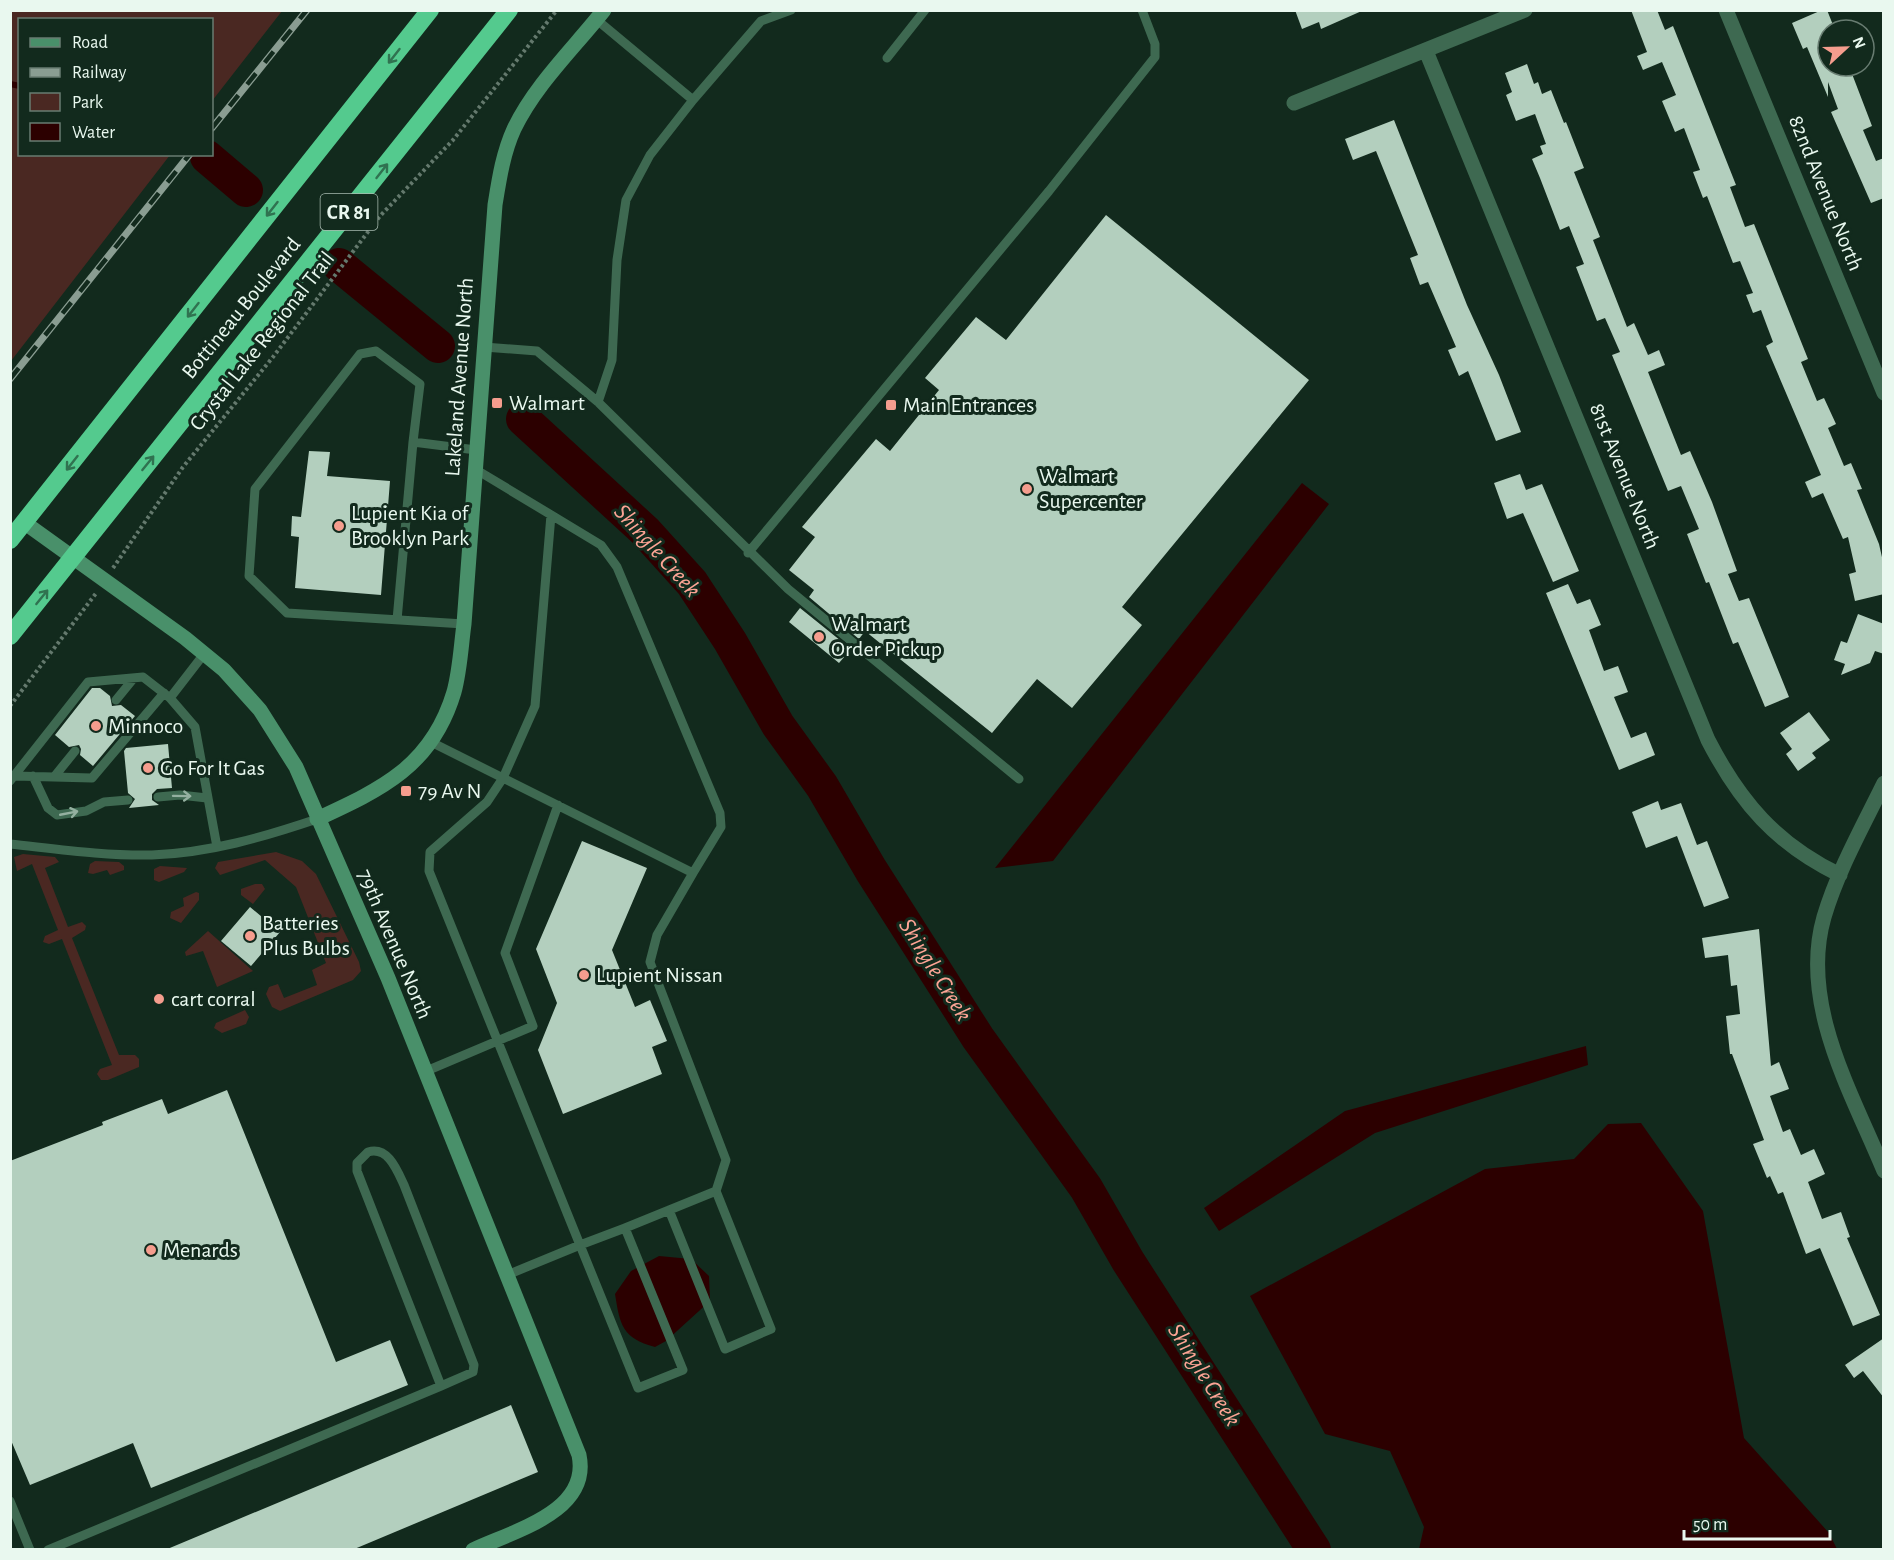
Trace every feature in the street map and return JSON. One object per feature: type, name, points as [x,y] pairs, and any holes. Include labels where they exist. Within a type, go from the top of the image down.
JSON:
[{"type":"highway","name":"Bottineau Boulevard","points":[[10,540],[430,10]]},
{"type":"highway","name":"Bottineau Boulevard","points":[[10,636],[509,10]]},
{"type":"street","points":[[1294,103],[1525,10]]},
{"type":"street","name":"82nd Avenue North","points":[[1726,10],[1884,393]]},
{"type":"street","name":"Lakeland Avenue North","points":[[317,819],[395,778],[424,753],[441,729],[454,692],[464,624],[495,205],[502,165],[514,128],[537,93],[600,15]]},
{"type":"street","name":"81st Avenue North","points":[[1426,51],[1708,740],[1726,774],[1749,806],[1769,827],[1811,861],[1840,875]]},
{"type":"street","name":"79th Avenue North","points":[[25,523],[224,670],[260,710],[296,767],[388,978],[576,1446],[581,1464],[579,1482],[571,1496],[558,1509],[473,1550]]},
{"type":"street","points":[[1882,1165],[1826,1030],[1820,994],[1819,957],[1824,918],[1840,875],[1884,783]]},
{"type":"lane","points":[[598,402],[612,360],[617,260],[626,200],[650,155],[693,100],[761,21],[791,10]]},
{"type":"lane","points":[[887,58],[925,10]]},
{"type":"lane","points":[[748,553],[1042,200],[1155,57],[1155,45],[1142,10]]},
{"type":"lane","points":[[600,15],[693,100]]},
{"type":"lane","points":[[484,347],[537,351],[598,402],[748,553],[788,589],[1019,779]]},
{"type":"lane","points":[[397,620],[420,384],[376,351],[360,354],[255,489],[249,576],[287,613],[397,620],[464,624]]},
{"type":"lane","points":[[413,442],[476,450]]},
{"type":"lane","points":[[475,469],[601,545],[617,567],[720,813],[721,827],[657,935],[650,962],[726,1160],[716,1191],[771,1329],[725,1349],[669,1210]]},
{"type":"lane","points":[[550,515],[535,706],[503,778],[488,802],[430,852],[429,871],[638,1388],[683,1370],[625,1228]]},
{"type":"lane","points":[[13,779],[33,776],[92,778],[204,654]]},
{"type":"lane","points":[[13,779],[88,682],[143,677],[167,695],[193,723],[197,731],[217,847]]},
{"type":"lane","points":[[116,700],[134,678]]},
{"type":"lane","points":[[431,742],[693,873]]},
{"type":"lane","points":[[54,777],[75,751]]},
{"type":"lane","points":[[33,776],[48,808],[57,815],[86,811],[104,802],[128,800]]},
{"type":"lane","points":[[158,797],[180,795],[207,798]]},
{"type":"lane","points":[[424,1072],[533,1026],[505,953],[558,806]]},
{"type":"lane","points":[[10,844],[151,855],[217,847],[265,837],[317,819]]},
{"type":"lane","points":[[48,1550],[441,1386],[473,1372],[474,1365],[401,1179],[390,1159],[382,1152],[368,1152],[357,1163],[357,1171],[441,1386]]},
{"type":"lane","points":[[507,1275],[716,1191]]},
{"type":"lane","points":[[10,1501],[30,1550]]},
{"type":"path","name":"Crystal Lake Regional Trail","points":[[10,706],[78,621],[183,467],[273,357],[380,216],[453,140],[557,10]]},
{"type":"green space","points":[[11,10],[282,11],[213,100],[213,18],[18,18],[18,156],[169,156],[11,361]]},
{"type":"green space","points":[[276,852],[302,861],[316,874],[359,962],[361,971],[353,980],[280,1011],[272,1007],[266,994],[269,987],[278,984],[284,998],[317,985],[312,970],[326,963],[296,887],[265,860],[220,875],[215,868],[218,862]]},
{"type":"green space","points":[[23,854],[55,857],[59,862],[45,868],[68,927],[82,922],[86,926],[85,930],[72,938],[119,1055],[135,1055],[139,1059],[139,1067],[108,1080],[101,1080],[97,1074],[100,1069],[112,1065],[62,939],[49,944],[43,942],[45,936],[58,930],[32,864],[17,871],[14,857]]},
{"type":"green space","points":[[95,861],[119,862],[124,866],[124,870],[110,875],[107,870],[88,873],[90,864]]},
{"type":"green space","points":[[160,866],[187,868],[184,872],[159,882],[154,880],[154,869]]},
{"type":"green space","points":[[262,884],[265,889],[253,904],[241,895],[241,889]]},
{"type":"green space","points":[[196,892],[199,893],[199,900],[181,923],[170,918],[171,912],[184,906],[183,898]]},
{"type":"green space","points":[[208,931],[253,971],[217,987],[203,951],[186,956],[185,952]]},
{"type":"green space","points":[[245,1010],[249,1017],[246,1024],[222,1033],[214,1028],[216,1023]]},
{"type":"water","points":[[1302,483],[1329,504],[1053,861],[995,868]]},
{"type":"water","points":[[1586,1046],[1588,1065],[1375,1133],[1219,1231],[1204,1208],[1345,1111]]},
{"type":"water","points":[[1641,1123],[1703,1211],[1744,1438],[1829,1533],[1837,1549],[1419,1549],[1424,1527],[1390,1451],[1325,1434],[1250,1296],[1485,1169],[1574,1159],[1608,1124]]},
{"type":"water","points":[[659,1256],[691,1259],[709,1276],[710,1301],[666,1341],[655,1347],[636,1339],[624,1329],[615,1294],[631,1271]]},
{"type":"building","points":[[1295,10],[1364,10],[1321,29],[1319,22],[1302,29]]},
{"type":"building","points":[[1631,10],[1657,10],[1665,30],[1673,26],[1736,185],[1730,187],[1745,227],[1754,224],[1808,359],[1801,362],[1817,401],[1824,398],[1836,424],[1828,428],[1844,466],[1851,463],[1862,489],[1857,490],[1879,544],[1884,566],[1884,594],[1855,601],[1849,574],[1856,572],[1848,537],[1843,539],[1823,493],[1812,498],[1805,482],[1821,475],[1766,346],[1773,342],[1761,310],[1753,313],[1746,295],[1753,293],[1740,261],[1733,263],[1707,196],[1703,198],[1693,172],[1700,170],[1684,128],[1675,132],[1662,101],[1676,95],[1662,62],[1643,70],[1637,56],[1647,52]]},
{"type":"building","points":[[1827,10],[1830,18],[1816,18],[1816,68],[1807,47],[1803,49],[1792,23]]},
{"type":"building","points":[[1527,64],[1534,84],[1538,82],[1542,94],[1551,90],[1564,123],[1566,122],[1584,168],[1574,172],[1600,237],[1593,240],[1627,327],[1634,323],[1648,355],[1659,350],[1665,365],[1648,372],[1681,455],[1690,451],[1712,502],[1737,571],[1728,574],[1739,601],[1749,598],[1789,697],[1765,707],[1738,642],[1733,644],[1687,534],[1699,529],[1681,486],[1668,491],[1612,355],[1620,352],[1605,318],[1597,321],[1576,267],[1584,264],[1569,226],[1560,230],[1532,159],[1543,154],[1540,146],[1546,144],[1535,114],[1516,121],[1506,95],[1512,92],[1505,73]]},
{"type":"building","points":[[1820,78],[1854,78],[1872,126],[1863,130],[1876,161],[1884,158],[1884,198],[1871,203],[1831,112],[1838,109],[1828,82],[1828,97]]},
{"type":"building","points":[[1394,120],[1467,305],[1499,375],[1521,432],[1496,441],[1468,371],[1459,376],[1448,350],[1456,347],[1428,282],[1420,285],[1410,258],[1418,255],[1376,151],[1353,160],[1345,139]]},
{"type":"building","name":"Walmart Supercenter","points":[[1106,215],[1309,380],[1122,607],[1142,625],[1072,708],[1037,679],[992,733],[865,631],[859,639],[809,597],[814,590],[789,570],[815,537],[802,527],[876,439],[890,451],[939,390],[925,378],[976,317],[1006,340]]},
{"type":"building","name":"Lupient Kia of Brooklyn Park","points":[[309,451],[330,452],[327,476],[390,481],[381,595],[295,588],[299,537],[291,536],[292,516],[301,517]]},
{"type":"building","points":[[1520,474],[1526,490],[1542,484],[1579,571],[1553,582],[1523,513],[1507,519],[1494,483]]},
{"type":"building","points":[[1568,584],[1577,604],[1590,599],[1601,625],[1589,630],[1604,671],[1618,666],[1628,692],[1614,697],[1631,738],[1646,732],[1655,755],[1619,770],[1546,593]]},
{"type":"building","name":"Walmart Order Pickup","points":[[800,608],[851,649],[839,663],[789,622]]},
{"type":"building","points":[[1858,614],[1884,624],[1884,654],[1875,651],[1870,663],[1841,675],[1845,664],[1834,660],[1841,641],[1847,643]]},
{"type":"building","name":"Minnoco","points":[[92,688],[100,688],[110,696],[112,706],[121,705],[135,716],[93,766],[80,755],[79,745],[69,747],[55,735]]},
{"type":"building","points":[[1809,712],[1830,740],[1812,753],[1816,758],[1798,771],[1786,754],[1792,749],[1780,733]]},
{"type":"building","name":"Go For It Gas","points":[[168,744],[172,788],[157,789],[152,794],[152,800],[159,805],[129,808],[135,799],[128,793],[124,751],[126,748]]},
{"type":"building","points":[[1658,801],[1661,810],[1681,803],[1697,845],[1707,841],[1729,898],[1704,907],[1677,836],[1646,848],[1632,812]]},
{"type":"building","name":"Lupient Nissan","points":[[582,841],[647,868],[612,950],[635,1007],[650,1000],[667,1041],[652,1047],[662,1074],[563,1114],[538,1050],[557,1003],[536,949]]},
{"type":"building","name":"Batteries Plus Bulbs","points":[[250,907],[280,932],[251,966],[221,941]]},
{"type":"building","points":[[1759,929],[1771,1066],[1779,1062],[1789,1089],[1770,1096],[1783,1132],[1790,1129],[1801,1155],[1814,1149],[1825,1174],[1808,1182],[1822,1219],[1841,1212],[1850,1237],[1847,1238],[1880,1315],[1853,1326],[1820,1248],[1806,1254],[1783,1192],[1778,1194],[1770,1176],[1767,1178],[1753,1144],[1764,1140],[1732,1054],[1730,1054],[1726,1016],[1740,1014],[1737,985],[1731,986],[1728,955],[1705,958],[1702,938]]},
{"type":"building","name":"Menards","points":[[227,1090],[336,1362],[390,1340],[408,1385],[151,1488],[133,1443],[30,1485],[10,1438],[10,1161],[162,1099],[168,1114]]},
{"type":"building","points":[[1884,1338],[1884,1398],[1863,1371],[1854,1378],[1845,1365]]},
{"type":"building","points":[[511,1405],[538,1472],[352,1550],[165,1550]]},
{"type":"waterway","name":"Shingle Creek","points":[[10,84],[18,86]]},
{"type":"waterway","name":"Shingle Creek","points":[[207,157],[246,190]]},
{"type":"waterway","name":"Shingle Creek","points":[[339,265],[438,346]]},
{"type":"waterway","name":"Shingle Creek","points":[[523,419],[645,531],[692,583],[730,641],[778,725],[822,786],[871,870],[978,1038],[1086,1188],[1128,1261],[1314,1550]]},
{"type":"railway","points":[[213,127],[307,10]]},
{"type":"railway","points":[[10,379],[188,156]]},
{"type":"place","name":"Walmart","points":[[497,403]]},
{"type":"place","name":"Main Entrances","points":[[891,405]]},
{"type":"place","name":"Walmart Supercenter","points":[[1027,489]]},
{"type":"place","name":"Lupient Kia of Brooklyn Park","points":[[339,526]]},
{"type":"place","name":"Walmart Order Pickup","points":[[819,637]]},
{"type":"place","name":"Minnoco","points":[[96,726]]},
{"type":"place","name":"Go For It Gas","points":[[148,768]]},
{"type":"place","name":"79 Av N","points":[[406,791]]},
{"type":"place","name":"Batteries Plus Bulbs","points":[[250,936]]},
{"type":"place","name":"Lupient Nissan","points":[[584,975]]},
{"type":"place","name":"cart corral","points":[[159,999]]},
{"type":"place","name":"Menards","points":[[151,1250]]}]
